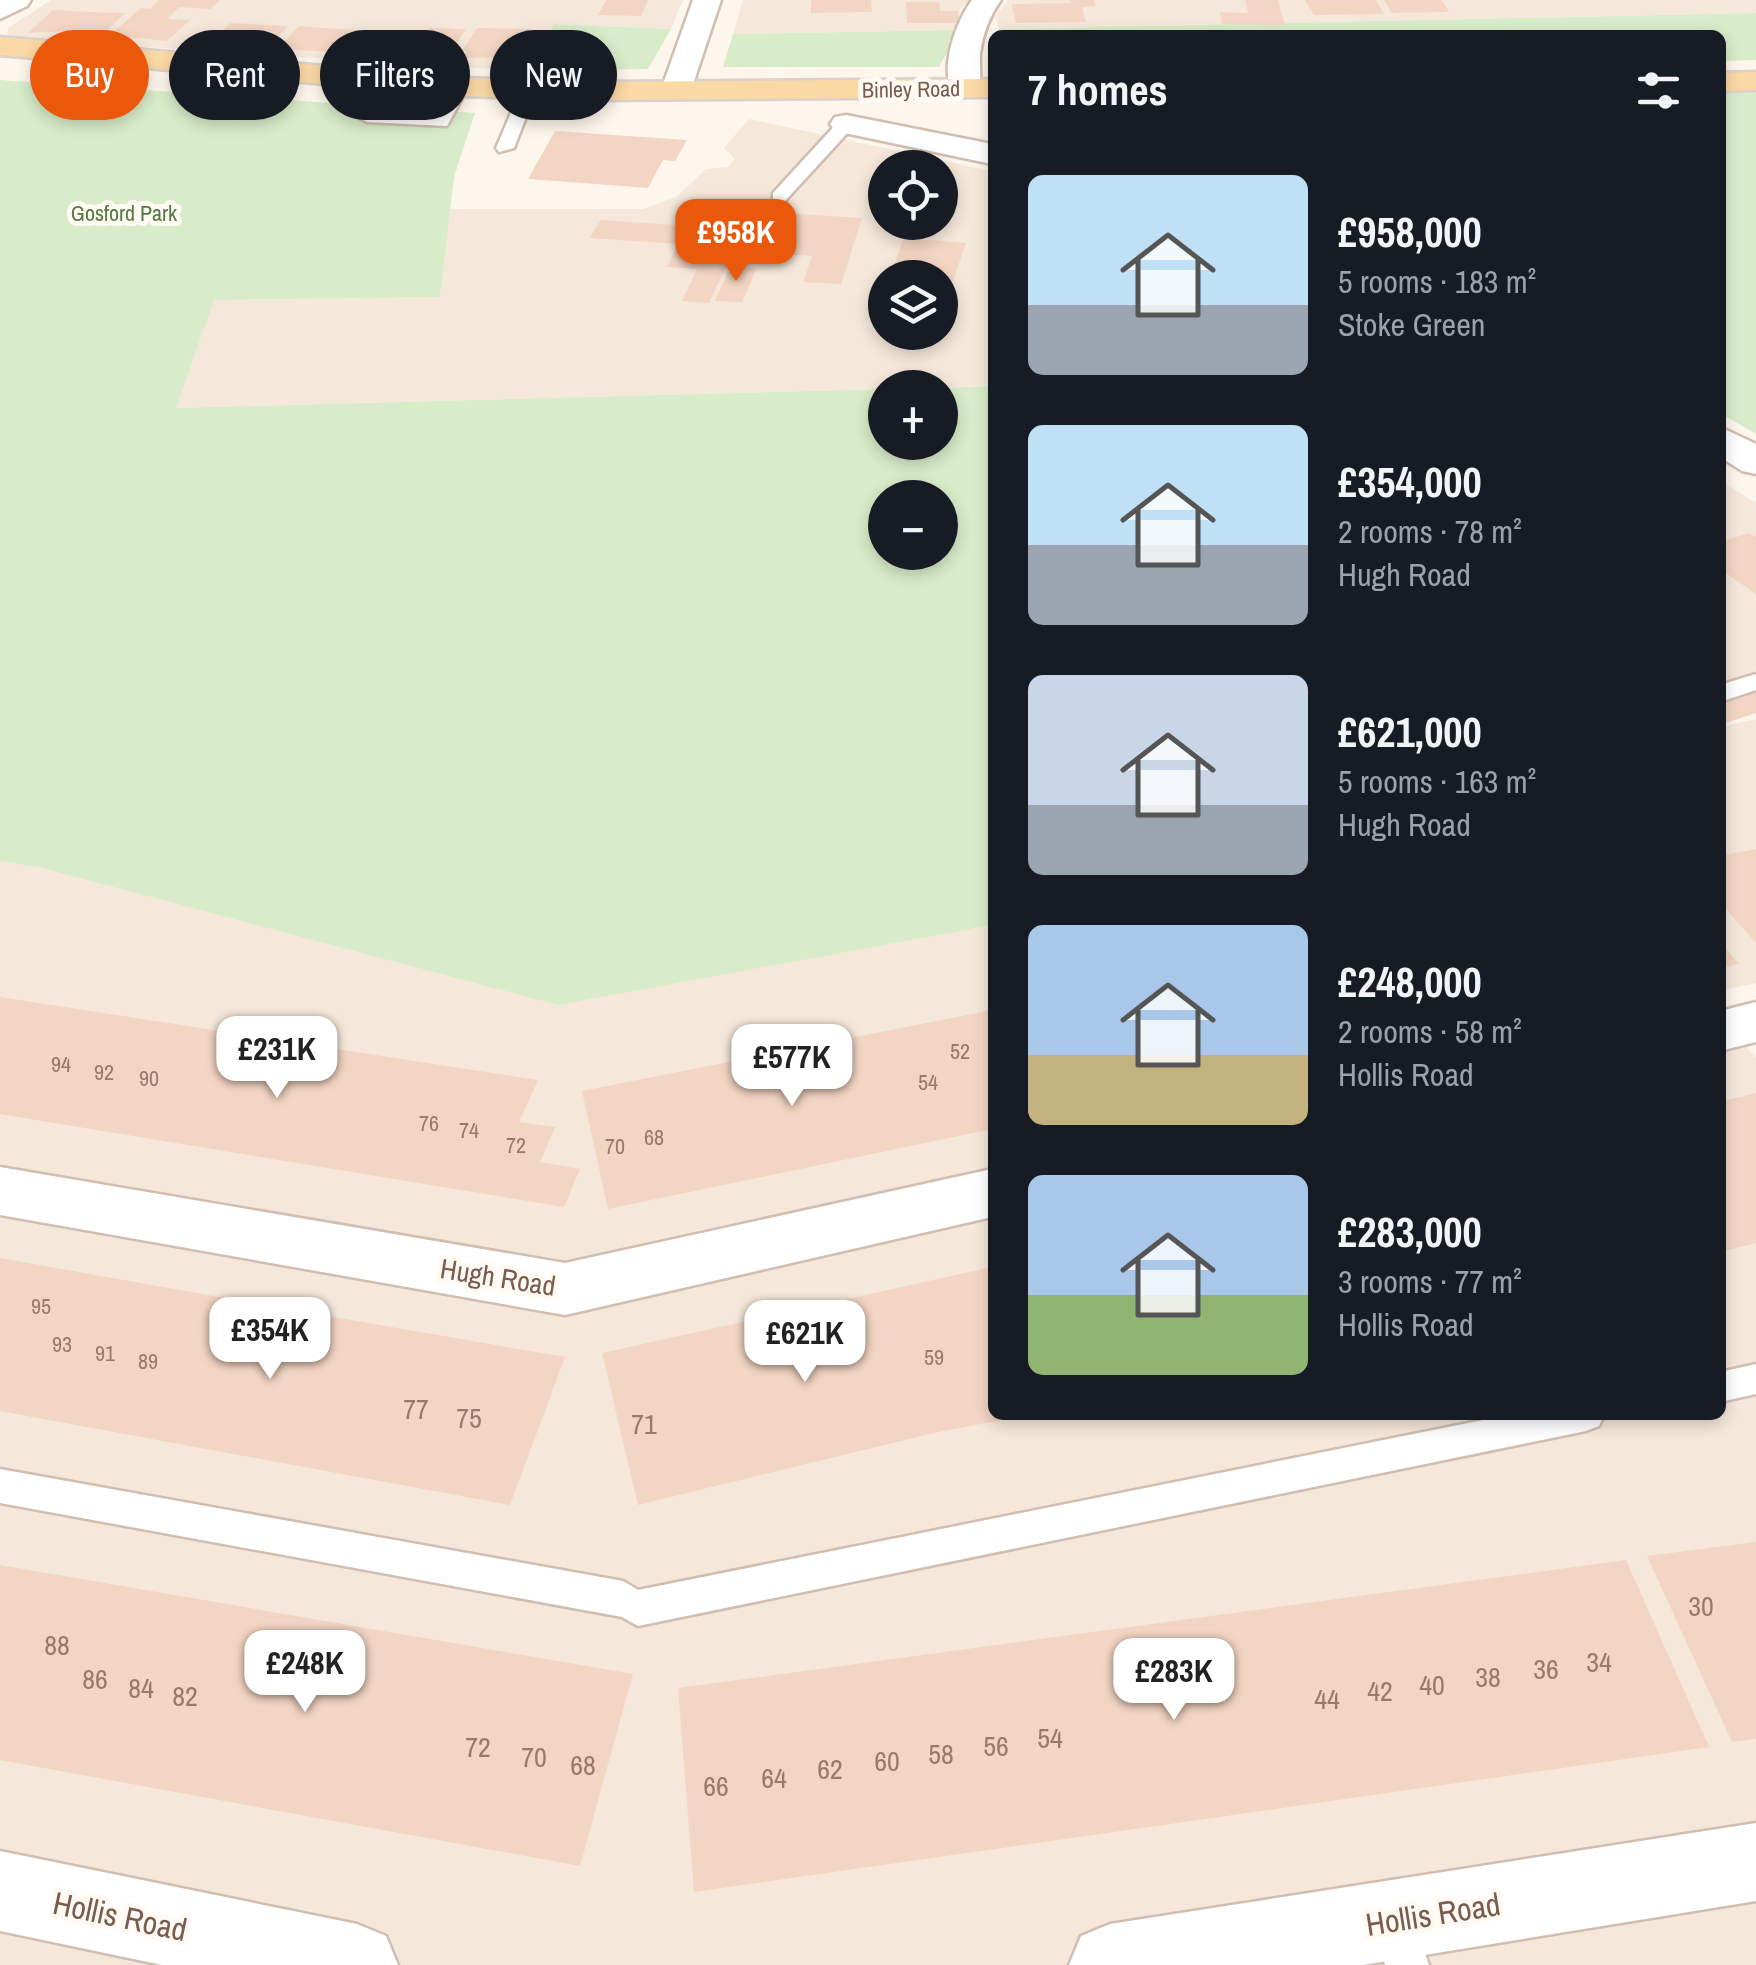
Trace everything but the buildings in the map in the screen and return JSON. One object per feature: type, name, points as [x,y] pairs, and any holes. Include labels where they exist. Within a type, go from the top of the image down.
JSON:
[{"type":"main road","name":"Binley Road","points":[[0,46],[169,63]]},
{"type":"main road","name":"Binley Road","points":[[0,67],[169,68]]},
{"type":"main road","points":[[1726,82],[1756,81]]},
{"type":"main road","name":"Binley Road","points":[[617,90],[975,97]]},
{"type":"street","points":[[0,10],[17,0]]},
{"type":"street","points":[[676,90],[708,0]]},
{"type":"street","points":[[946,144],[975,97],[963,74],[975,13],[987,0]]},
{"type":"street","points":[[846,124],[988,153]]},
{"type":"street","points":[[1726,443],[1756,462]]},
{"type":"street","points":[[1726,1029],[1756,1022]]},
{"type":"street","name":"Hugh Road","points":[[0,1190],[565,1289],[988,1194]]},
{"type":"street","name":"Hollis Road","points":[[1110,1965],[1399,1943],[1756,1862]]},
{"type":"street","name":"Hollis Road","points":[[0,1891],[358,1965]]},
{"type":"lane","points":[[412,120],[443,120]]},
{"type":"lane","points":[[505,148],[516,120]]},
{"type":"lane","points":[[779,197],[846,124]]},
{"type":"lane","points":[[1726,692],[1756,682]]},
{"type":"lane","points":[[1726,1386],[1756,1380]]},
{"type":"lane","points":[[0,1486],[630,1603],[1561,1420]]},
{"type":"shaded area","points":[[51,0],[683,0],[671,29],[554,24],[550,30],[490,30],[490,69],[470,68],[470,30],[320,30],[320,58],[300,57],[300,30],[169,30],[169,49],[149,47],[149,30],[30,30],[30,40],[16,39],[7,34],[8,28]]},
{"type":"shaded area","points":[[743,0],[971,0],[960,9],[959,30],[733,34]]},
{"type":"shaded area","points":[[1008,0],[1756,0],[1756,13],[999,29],[995,17]]},
{"type":"shaded area","points":[[749,119],[894,150],[868,150],[868,240],[958,240],[958,164],[988,170],[988,386],[958,387],[958,370],[868,370],[868,389],[175,408],[213,300],[440,297],[450,209],[643,209],[676,197],[706,169],[728,167],[735,159],[724,148]]},
{"type":"shaded area","points":[[1726,484],[1756,503],[1756,671],[1726,681]]},
{"type":"shaded area","points":[[1756,719],[1756,983],[1726,990],[1726,726]]},
{"type":"shaded area","points":[[0,861],[42,868],[924,937],[988,926],[988,1420],[1726,1420],[1726,1023],[1756,1058],[1756,1965],[0,1965]]},
{"type":"green space","points":[[1756,13],[1756,60],[1726,61],[1726,30],[999,29]]},
{"type":"green space","points":[[554,24],[671,29],[648,69],[617,70],[617,30],[550,30]]},
{"type":"green space","points":[[959,30],[939,67],[723,67],[733,34]]},
{"type":"green space","name":"Gosford Park","points":[[0,80],[30,82],[30,120],[149,120],[149,90],[169,92],[169,120],[300,120],[300,101],[320,102],[320,120],[470,120],[470,113],[475,113],[454,177],[440,297],[214,300],[176,408],[868,389],[868,460],[958,460],[958,387],[988,386],[988,926],[558,1005],[42,868],[0,861]]},
{"type":"green space","points":[[1726,90],[1756,90],[1756,434],[1726,416]]}]
